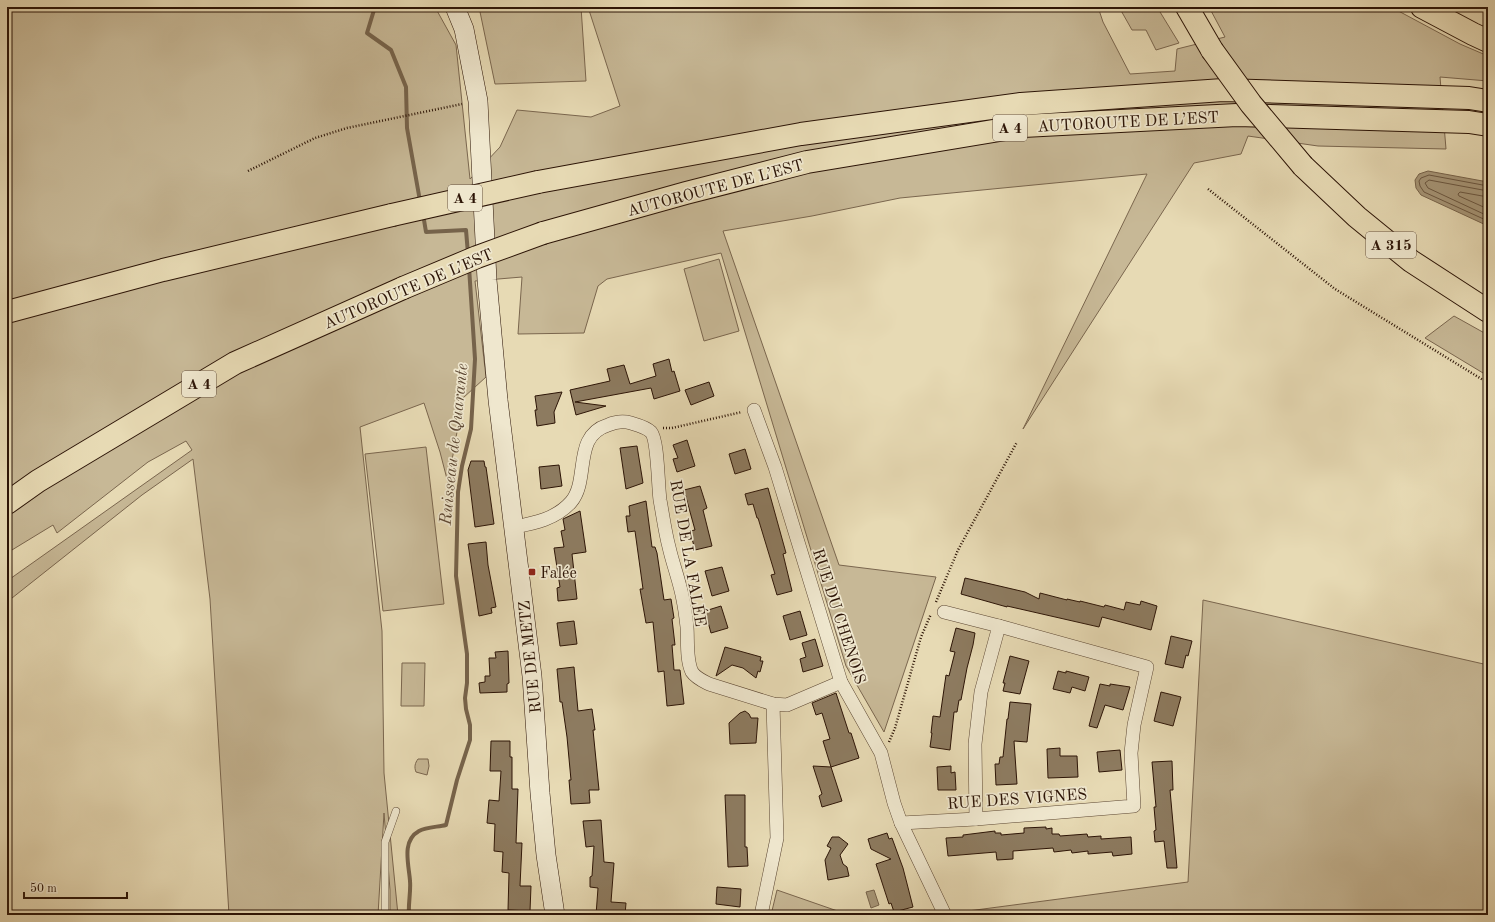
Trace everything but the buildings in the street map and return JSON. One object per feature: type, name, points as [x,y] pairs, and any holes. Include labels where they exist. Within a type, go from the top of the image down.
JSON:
[{"type":"highway","name":"A 315","points":[[1187,7],[1212,50],[1251,104],[1303,166],[1357,217],[1410,261],[1488,311]]},
{"type":"highway","points":[[1422,7],[1488,41]]},
{"type":"highway","name":"AUTOROUTE DE L’EST","points":[[7,312],[163,270],[392,215],[538,182],[801,134],[1021,104],[1223,90],[1469,98],[1488,101]]},
{"type":"highway","name":"AUTOROUTE DE L’EST","points":[[7,503],[38,481],[235,363],[403,288],[477,257],[543,233],[686,193],[807,162],[1023,126],[1237,115],[1469,122],[1488,125]]},
{"type":"main road","name":"RUE DE METZ","points":[[455,7],[464,29],[478,101],[487,280],[498,400],[532,676],[540,793],[546,855],[555,915]]},
{"type":"street","name":"RUE DU CHENOIS","points":[[754,410],[775,467],[841,682],[881,754],[901,823],[945,915]]},
{"type":"street","points":[[514,527],[540,521],[557,514],[572,500],[578,488],[588,440],[594,432],[602,426],[613,423],[628,422],[644,427]]},
{"type":"street","name":"RUE DE LA FALÉE","points":[[644,427],[651,432],[655,442],[658,485],[663,518],[668,547],[683,598],[692,672],[699,679],[709,684],[773,704]]},
{"type":"street","points":[[944,612],[999,626],[981,692],[975,744],[976,819]]},
{"type":"street","name":"RUE DES VIGNES","points":[[901,823],[976,819],[1134,806],[1131,753],[1134,724],[1147,667],[999,626]]},
{"type":"street","points":[[762,915],[777,838],[773,704],[787,705],[841,682]]},
{"type":"lane","points":[[385,915],[385,842],[396,811]]},
{"type":"path","points":[[248,171],[315,138],[347,128],[478,101]]},
{"type":"path","points":[[1208,189],[1335,289],[1488,383]]},
{"type":"path","points":[[644,427],[672,428],[754,410]]},
{"type":"path","points":[[881,754],[889,744],[921,638],[958,550],[1017,442]]},
{"type":"shaded area","points":[[7,7],[435,7],[456,45],[470,179],[500,147],[517,110],[591,117],[620,106],[588,7],[1098,7],[1103,22],[1130,74],[1175,71],[1177,49],[1225,37],[1209,7],[1391,7],[1460,44],[1488,56],[1488,81],[1440,77],[1446,149],[1318,146],[1248,136],[1241,154],[1194,163],[1023,429],[1147,174],[900,198],[812,216],[723,231],[839,565],[936,577],[884,732],[846,666],[721,253],[607,279],[598,286],[584,333],[518,334],[522,277],[475,281],[486,377],[463,398],[448,483],[440,452],[424,403],[360,427],[382,631],[384,773],[398,915],[390,915],[390,890],[384,813],[378,915],[229,915],[210,599],[193,459],[142,495],[7,602],[7,581],[192,450],[186,441],[148,462],[57,533],[53,525],[7,553]]},
{"type":"shaded area","points":[[479,7],[581,7],[586,81],[495,84]]},
{"type":"shaded area","points":[[1119,7],[1157,7],[1179,43],[1156,50],[1146,30],[1132,30]]},
{"type":"shaded area","points":[[719,259],[739,331],[704,341],[684,269]]},
{"type":"shaded area","points":[[1454,316],[1488,335],[1488,376],[1425,338]]},
{"type":"shaded area","points":[[426,447],[444,604],[383,611],[365,454]]},
{"type":"shaded area","points":[[1203,600],[1488,665],[1488,915],[959,915],[958,912],[1188,882]]},
{"type":"shaded area","points":[[402,663],[425,663],[424,706],[401,706]]},
{"type":"shaded area","points":[[418,759],[428,759],[429,766],[427,775],[416,772],[415,765]]},
{"type":"shaded area","points":[[777,890],[849,915],[771,915]]},
{"type":"water","points":[[1428,171],[1488,182],[1488,226],[1421,195],[1416,188],[1415,180],[1419,174]]},
{"type":"water","points":[[874,890],[879,905],[871,908],[866,892]]},
{"type":"waterway","name":"Ruisseau de Quarante","points":[[371,7],[374,10],[367,33],[391,50],[406,87],[407,128],[420,201]]},
{"type":"waterway","name":"Ruisseau de Quarante","points":[[423,214],[426,232],[466,230],[468,254]]},
{"type":"waterway","name":"Ruisseau de Quarante","points":[[409,915],[410,885],[407,854],[410,841],[413,835],[419,831],[446,825],[457,780],[470,740],[470,725],[465,698],[467,683],[467,654],[456,576],[458,492],[462,466],[471,429],[475,359],[469,267]]},
{"type":"place","name":"Falée","points":[[532,572]]}]
